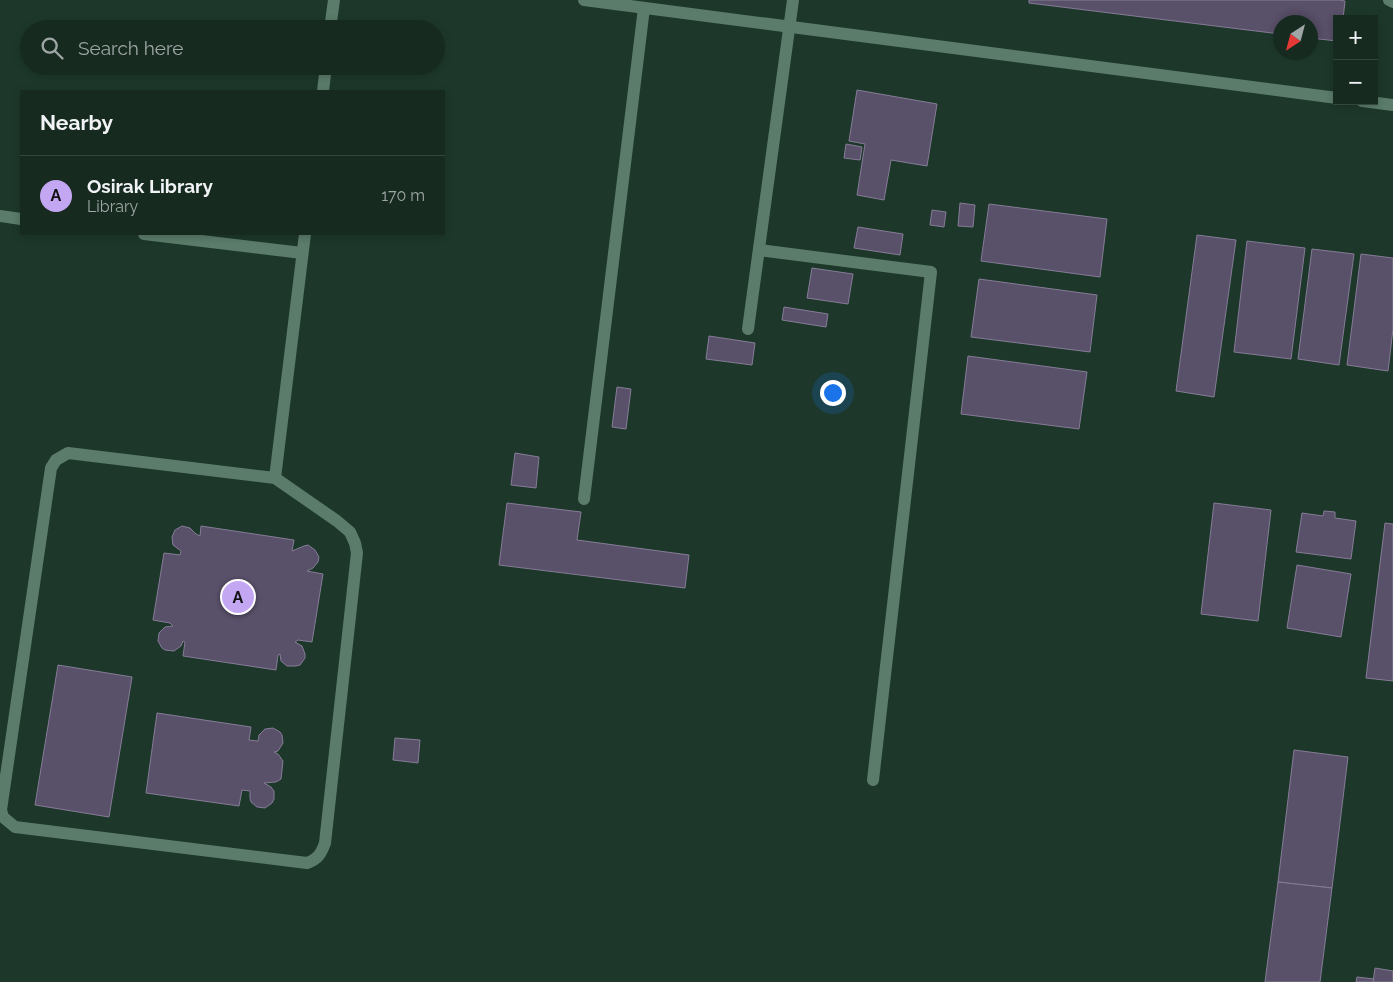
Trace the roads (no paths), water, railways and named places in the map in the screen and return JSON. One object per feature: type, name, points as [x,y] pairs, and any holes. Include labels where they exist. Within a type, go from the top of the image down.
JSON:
[{"type":"lane","points":[[331,20],[334,0]]},
{"type":"lane","points":[[584,0],[1333,97]]},
{"type":"lane","points":[[748,329],[793,0]]},
{"type":"lane","points":[[1389,0],[1393,2]]},
{"type":"lane","points":[[584,500],[644,8]]},
{"type":"lane","points":[[323,90],[325,75]]},
{"type":"lane","points":[[1378,103],[1393,105]]},
{"type":"lane","points":[[0,216],[20,219]]},
{"type":"lane","points":[[152,235],[302,253]]},
{"type":"lane","points":[[275,478],[305,235]]},
{"type":"lane","points":[[759,250],[931,272],[873,780]]},
{"type":"lane","points":[[68,454],[275,478],[350,532],[358,553],[325,843],[321,853],[315,860],[307,863],[15,828],[8,823],[3,817],[1,810],[50,468],[56,460],[68,454]]},
{"type":"place","name":"Osirak Library","points":[[238,597]]}]
